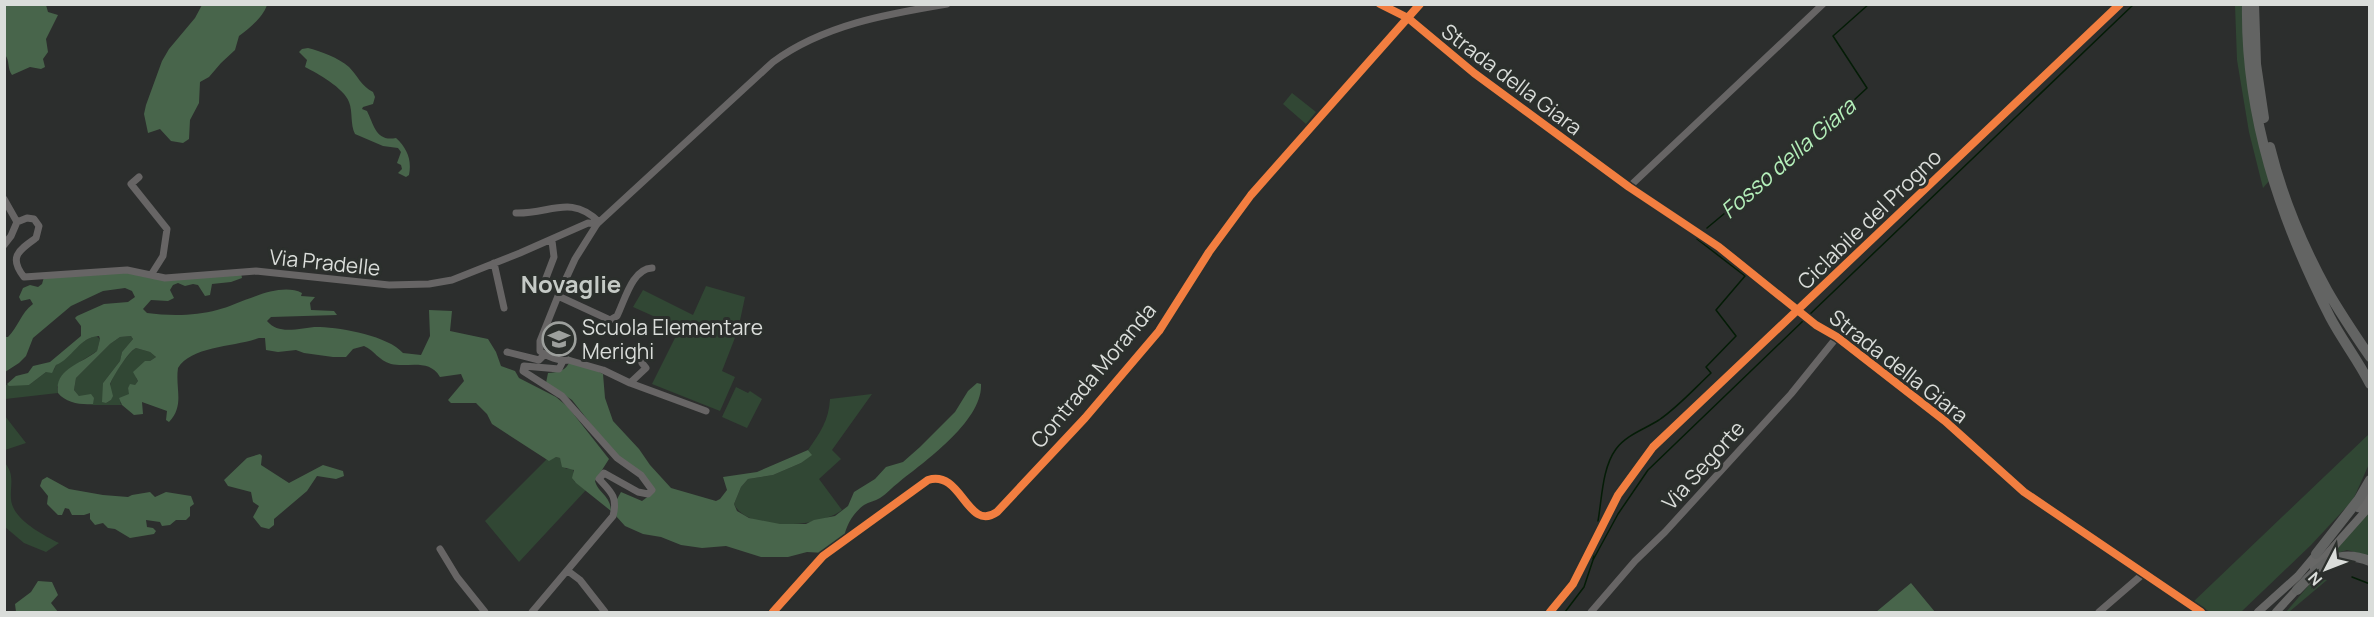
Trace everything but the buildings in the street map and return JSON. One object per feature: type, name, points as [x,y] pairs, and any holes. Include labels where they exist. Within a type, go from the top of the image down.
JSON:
[{"type":"highway","points":[[2247,4],[2246,42],[2254,104],[2266,163],[2286,219],[2314,284],[2331,319],[2370,384]]},
{"type":"highway","points":[[2254,4],[2256,64],[2265,126],[2273,160],[2292,212],[2327,290],[2370,357]]},
{"type":"highway","points":[[2314,284],[2370,370]]},
{"type":"highway","points":[[2327,290],[2370,350]]},
{"type":"highway","points":[[2316,554],[2359,499],[2370,480]]},
{"type":"highway","points":[[2297,590],[2318,569],[2336,557],[2349,555],[2370,561]]},
{"type":"main road","points":[[2258,612],[2290,583],[2370,495]]},
{"type":"main road","points":[[2276,612],[2370,506]]},
{"type":"street","points":[[706,411],[630,383],[603,370],[568,360],[563,361],[544,355],[540,351],[540,341],[575,260],[598,223],[773,62],[790,50],[832,31],[879,17],[947,4]]},
{"type":"street","name":"Strada della Giara","points":[[1380,4],[1408,18],[1474,73],[1629,187],[1719,247],[1816,325],[1837,337],[1945,421],[2024,492],[2199,612]]},
{"type":"street","name":"Contrada Moranda","points":[[773,612],[823,556],[928,480],[936,478],[949,483],[976,514],[990,517],[997,512],[1085,417],[1159,331],[1209,252],[1264,178],[1420,4]]},
{"type":"street","points":[[1629,187],[1823,4]]},
{"type":"street","points":[[139,177],[131,184],[167,229],[163,256],[151,275]]},
{"type":"street","points":[[4,199],[17,222],[4,245]]},
{"type":"street","points":[[516,213],[532,213],[569,206],[587,210],[598,223]]},
{"type":"street","name":"Via Pradelle","points":[[17,222],[27,218],[34,219],[39,225],[36,238],[20,250],[16,257],[15,264],[24,277],[127,270],[165,278],[256,271],[303,278],[407,285],[452,280],[552,241],[588,223],[598,223]]},
{"type":"street","points":[[546,278],[554,257],[552,241]]},
{"type":"street","points":[[494,263],[504,308]]},
{"type":"street","points":[[558,296],[610,320],[617,316],[638,273],[644,268],[652,268]]},
{"type":"street","name":"Via Segorte","points":[[1591,612],[1635,561],[1665,532],[1791,394],[1837,337]]},
{"type":"street","points":[[507,352],[539,360],[544,355]]},
{"type":"street","points":[[532,612],[613,516],[616,504],[612,494],[599,479],[600,476],[604,473],[638,492],[648,494],[652,490],[641,475],[617,458],[562,396],[523,372],[524,366],[531,365],[559,369],[563,361]]},
{"type":"street","points":[[630,383],[646,368],[642,363]]},
{"type":"street","points":[[440,549],[457,577],[485,612]]},
{"type":"street","points":[[568,571],[580,580],[605,612]]},
{"type":"street","points":[[2099,612],[2143,574]]},
{"type":"green space","points":[[5,4],[46,5],[48,12],[58,15],[46,39],[48,52],[43,59],[45,67],[41,69],[30,67],[12,75],[10,73],[8,59],[5,55]]},
{"type":"green space","points":[[202,5],[267,5],[252,26],[239,36],[235,50],[209,77],[200,82],[199,103],[190,120],[189,139],[183,143],[171,141],[160,129],[148,133],[144,114],[146,105],[162,61],[195,18]]},
{"type":"green space","points":[[2235,5],[2244,5],[2270,180],[2263,188],[2249,132],[2237,60]]},
{"type":"green space","points":[[308,48],[329,55],[345,64],[373,92],[375,97],[373,104],[362,109],[367,111],[380,135],[389,139],[396,138],[403,146],[409,159],[409,175],[406,177],[398,173],[402,169],[397,163],[401,152],[398,148],[383,146],[355,134],[349,102],[342,91],[305,67],[307,60],[299,52]]},
{"type":"green space","points":[[1292,93],[1316,112],[1306,124],[1283,104]]},
{"type":"green space","points":[[124,272],[162,278],[241,273],[242,278],[212,284],[210,295],[205,296],[198,285],[185,286],[178,283],[173,285],[170,290],[174,298],[168,301],[151,300],[143,309],[147,313],[173,315],[209,312],[259,295],[292,290],[302,293],[301,296],[315,297],[310,303],[311,310],[334,311],[337,315],[271,317],[267,321],[272,326],[285,330],[320,327],[352,331],[387,342],[403,353],[421,355],[430,336],[429,310],[452,311],[450,331],[488,339],[501,366],[515,371],[519,378],[556,397],[568,407],[609,459],[595,481],[607,498],[611,511],[576,483],[572,478],[574,470],[562,467],[560,458],[556,457],[549,461],[492,424],[487,414],[476,403],[451,403],[448,400],[464,381],[461,374],[440,377],[435,371],[424,366],[391,364],[364,346],[353,349],[346,357],[333,357],[296,350],[278,352],[266,350],[265,338],[259,338],[203,351],[184,361],[178,368],[177,409],[169,422],[166,420],[167,411],[142,402],[143,414],[134,415],[122,405],[119,398],[129,394],[130,384],[135,385],[138,381],[133,372],[145,361],[156,357],[150,352],[136,348],[129,354],[110,384],[113,396],[111,400],[106,403],[102,402],[103,383],[120,361],[122,352],[133,339],[131,336],[120,337],[110,344],[76,378],[74,390],[79,396],[91,394],[94,398],[93,404],[79,404],[65,399],[58,393],[58,385],[64,373],[97,351],[99,336],[86,340],[56,365],[52,373],[46,372],[29,385],[9,386],[7,384],[16,376],[28,373],[33,366],[50,362],[81,336],[81,326],[75,318],[77,316],[104,304],[128,302],[135,297],[132,291],[125,288],[103,291],[71,306],[33,338],[26,356],[5,372],[5,337],[12,333],[33,304],[30,299],[21,301],[19,297],[23,288],[30,285],[38,287],[42,284],[44,277]]},
{"type":"green space","points":[[706,286],[745,297],[738,330],[722,371],[735,377],[720,411],[652,384],[680,328],[633,307],[643,290],[693,315]]},
{"type":"green space","points":[[96,336],[100,339],[97,351],[75,365],[57,387],[58,393],[5,399],[5,385],[29,385],[46,372],[54,370],[56,365],[80,345]]},
{"type":"green space","points":[[131,336],[133,339],[122,352],[120,361],[103,383],[106,403],[111,400],[110,387],[113,378],[133,350],[136,348],[150,352],[156,357],[136,378],[138,381],[135,385],[130,385],[128,388],[130,394],[120,403],[122,405],[90,405],[93,404],[79,396],[74,390],[76,378],[110,344],[120,337]]},
{"type":"green space","points":[[568,356],[603,374],[605,398],[613,421],[671,488],[716,501],[727,490],[723,477],[757,472],[808,450],[812,455],[801,463],[773,475],[748,479],[741,487],[734,504],[737,511],[749,518],[780,524],[806,524],[835,516],[848,506],[854,492],[875,479],[886,467],[903,462],[920,447],[955,412],[968,391],[977,383],[981,384],[979,398],[973,412],[950,440],[885,495],[860,508],[850,521],[844,539],[825,553],[807,552],[788,557],[761,557],[726,546],[702,548],[681,545],[625,526],[616,516],[616,501],[621,492],[642,501],[650,495],[651,486],[620,461],[572,400],[546,383],[548,373],[560,371],[567,366]]},
{"type":"green space","points":[[736,387],[748,393],[750,391],[762,399],[747,428],[722,417]]},
{"type":"green space","points":[[872,394],[832,450],[841,459],[819,479],[842,510],[818,520],[785,524],[754,520],[742,513],[734,504],[741,487],[748,479],[773,475],[801,463],[811,454],[808,450],[823,426],[830,399]]},
{"type":"green space","points":[[5,416],[26,443],[5,450]]},
{"type":"green space","points":[[2369,434],[2369,464],[2353,500],[2311,545],[2241,612],[2211,612],[2192,603]]},
{"type":"green space","points":[[260,454],[262,456],[261,465],[289,483],[323,465],[343,471],[344,476],[336,479],[317,476],[307,491],[274,519],[274,525],[269,529],[261,527],[253,517],[259,506],[253,502],[251,492],[228,486],[224,480],[247,458]]},
{"type":"green space","points":[[560,458],[566,469],[573,468],[574,481],[586,490],[519,562],[485,521],[547,459]]},
{"type":"green space","points":[[5,463],[11,476],[11,499],[17,513],[29,526],[59,543],[46,552],[24,543],[5,527]]},
{"type":"green space","points":[[47,477],[69,489],[128,497],[150,492],[155,497],[166,492],[191,496],[194,504],[190,507],[190,516],[186,520],[176,520],[170,525],[162,526],[160,522],[146,520],[147,527],[156,531],[154,534],[130,538],[115,529],[108,528],[103,523],[95,525],[90,519],[90,513],[72,515],[69,509],[65,508],[62,515],[58,515],[47,504],[48,496],[40,486],[42,480]]},
{"type":"green space","points":[[2368,511],[2369,556],[2347,550],[2329,556]]},
{"type":"green space","points":[[2315,578],[2327,580],[2289,612],[2286,612]]},
{"type":"green space","points":[[38,581],[52,582],[58,595],[51,603],[58,612],[16,612],[15,604],[31,592]]},
{"type":"green space","points":[[1911,583],[1935,612],[1876,612]]},
{"type":"waterway","name":"Fosso della Giara","points":[[1707,228],[1796,154],[1867,88],[1833,36],[1869,4]]},
{"type":"waterway","points":[[1808,316],[2134,4]]},
{"type":"waterway","name":"Fosso della Giara","points":[[1598,521],[1605,474],[1616,449],[1630,436],[1666,415],[1686,398],[1711,373],[1706,367],[1736,336],[1716,310],[1745,276],[1697,239]]},
{"type":"waterway","points":[[1565,612],[1584,587],[1593,560],[1618,514],[1648,470],[1804,320]]},
{"type":"waterway","name":"Fosso della Giara","points":[[1593,559],[1595,542]]},
{"type":"waterway","points":[[2352,577],[2370,584]]},
{"type":"cycle path","points":[[1380,4],[1408,18],[1474,73],[1629,187],[1719,247],[1816,325],[1837,337],[1945,421],[2024,492],[2201,612]]},
{"type":"cycle path","points":[[773,612],[823,556],[928,480],[939,479],[949,483],[978,514],[987,516],[997,512],[1085,418],[1159,331],[1209,252],[1251,195],[1420,4]]},
{"type":"cycle path","name":"Ciclabile del Progno","points":[[1550,612],[1573,584],[1618,495],[1653,447],[2120,4]]},
{"type":"place","name":"Scuola Elementare Merighi","points":[[559,339]]},
{"type":"district","name":"Novaglie","points":[[571,283]]}]
